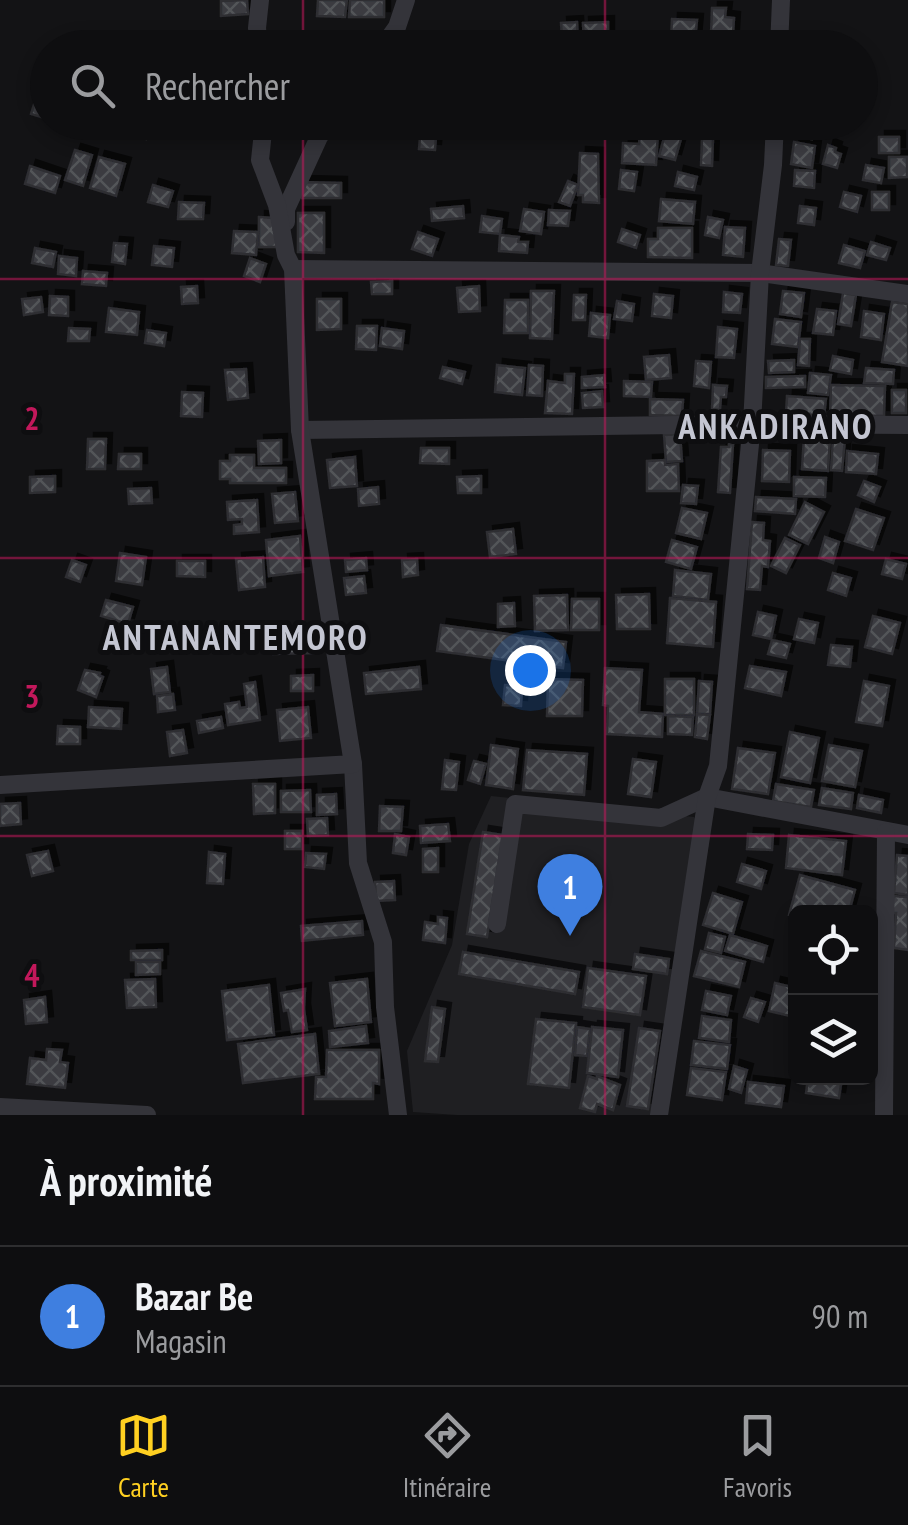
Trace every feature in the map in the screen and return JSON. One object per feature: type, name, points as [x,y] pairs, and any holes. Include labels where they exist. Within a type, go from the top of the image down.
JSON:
[{"type":"street","points":[[257,30],[260,0]]},
{"type":"street","points":[[396,30],[406,0]]},
{"type":"street","points":[[780,30],[782,0]]},
{"type":"street","points":[[262,140],[260,160],[277,205],[290,262]]},
{"type":"street","points":[[318,140],[286,209],[300,430],[353,764],[358,864],[384,942],[385,1007],[398,1115]]},
{"type":"street","points":[[659,1115],[707,797],[718,766],[775,140]]},
{"type":"street","points":[[290,262],[760,273],[908,294]]},
{"type":"street","points":[[300,430],[752,424],[908,426]]},
{"type":"street","points":[[0,786],[353,764]]},
{"type":"street","points":[[497,924],[515,804],[661,818],[707,797],[908,835]]},
{"type":"street","points":[[884,1115],[886,832]]},
{"type":"street","points":[[0,1107],[148,1115]]},
{"type":"shaded area","points":[[491,796],[694,817],[710,835],[666,1115],[413,1112],[407,1051],[452,945],[469,844]]},
{"type":"building","points":[[247,0],[248,14],[221,16],[221,1]]},
{"type":"building","points":[[318,0],[347,0],[345,17],[317,16]]},
{"type":"building","points":[[350,0],[384,0],[384,17],[349,17]]},
{"type":"building","points":[[712,8],[726,8],[725,17],[734,18],[733,30],[711,30]]},
{"type":"building","points":[[672,19],[697,20],[696,30],[671,30]]},
{"type":"building","points":[[577,22],[577,30],[561,30],[561,23]]},
{"type":"building","points":[[608,22],[608,30],[583,30],[583,23]]},
{"type":"building","points":[[879,137],[899,137],[899,153],[879,153]]},
{"type":"building","points":[[420,140],[436,140],[435,150],[419,149]]},
{"type":"building","points":[[639,140],[658,140],[656,165],[622,163],[623,143],[639,144]]},
{"type":"building","points":[[663,140],[681,140],[675,160],[659,156]]},
{"type":"building","points":[[702,140],[713,140],[712,166],[701,165]]},
{"type":"building","points":[[794,142],[815,146],[812,168],[791,164]]},
{"type":"building","points":[[828,145],[841,154],[837,168],[823,164]]},
{"type":"building","points":[[75,150],[92,155],[83,186],[65,180]]},
{"type":"building","points":[[580,153],[598,154],[599,203],[583,202],[583,195],[578,195]]},
{"type":"building","points":[[99,157],[125,164],[116,196],[90,188]]},
{"type":"building","points":[[889,157],[907,157],[907,177],[889,178]]},
{"type":"building","points":[[866,165],[884,168],[881,183],[863,180]]},
{"type":"building","points":[[30,166],[60,176],[55,193],[25,184]]},
{"type":"building","points":[[621,170],[637,172],[634,191],[619,189]]},
{"type":"building","points":[[795,170],[815,171],[814,188],[794,186]]},
{"type":"building","points":[[678,172],[697,177],[694,190],[675,186]]},
{"type":"building","points":[[568,181],[578,185],[570,206],[559,202]]},
{"type":"building","points":[[302,182],[341,183],[341,198],[302,198]]},
{"type":"building","points":[[153,185],[173,191],[168,207],[148,202]]},
{"type":"building","points":[[844,192],[861,196],[857,212],[840,207]]},
{"type":"building","points":[[872,192],[889,192],[889,210],[872,210]]},
{"type":"building","points":[[661,199],[695,202],[693,224],[659,221]]},
{"type":"building","points":[[179,202],[204,203],[203,219],[178,219]]},
{"type":"building","points":[[463,206],[464,218],[432,221],[431,209]]},
{"type":"building","points":[[800,206],[816,208],[814,225],[798,223]]},
{"type":"building","points":[[524,209],[544,212],[541,234],[520,231]]},
{"type":"building","points":[[549,210],[570,211],[568,226],[548,225]]},
{"type":"building","points":[[298,213],[324,213],[324,253],[298,252]]},
{"type":"building","points":[[482,216],[502,219],[500,234],[480,232]]},
{"type":"building","points":[[259,217],[274,218],[277,247],[259,247]]},
{"type":"building","points":[[708,217],[723,220],[719,238],[705,235]]},
{"type":"building","points":[[725,227],[745,228],[743,257],[723,255]]},
{"type":"building","points":[[658,228],[692,228],[692,258],[648,257],[648,239],[658,239]]},
{"type":"building","points":[[622,229],[640,235],[636,248],[618,242]]},
{"type":"building","points":[[234,231],[258,232],[256,255],[232,253]]},
{"type":"building","points":[[418,232],[438,239],[432,256],[412,249]]},
{"type":"building","points":[[500,235],[528,242],[527,253],[499,251]]},
{"type":"building","points":[[779,239],[791,240],[788,266],[776,265]]},
{"type":"building","points":[[871,242],[890,248],[886,260],[867,255]]},
{"type":"building","points":[[114,243],[127,244],[125,264],[112,262]]},
{"type":"building","points":[[844,245],[865,251],[860,268],[839,263]]},
{"type":"building","points":[[154,246],[174,248],[172,267],[152,265]]},
{"type":"building","points":[[35,248],[56,252],[53,267],[32,263]]},
{"type":"building","points":[[59,256],[77,258],[76,276],[58,274]]},
{"type":"building","points":[[250,258],[266,264],[260,282],[244,276]]},
{"type":"building","points":[[83,271],[107,273],[106,286],[82,284]]},
{"type":"building","points":[[392,281],[392,294],[372,294],[371,282]]},
{"type":"building","points":[[197,286],[198,303],[182,304],[181,287]]},
{"type":"building","points":[[479,286],[480,311],[459,312],[457,288]]},
{"type":"building","points":[[531,291],[554,291],[552,339],[530,338]]},
{"type":"building","points":[[783,291],[804,293],[801,317],[780,314]]},
{"type":"building","points":[[724,292],[742,294],[740,313],[723,312]]},
{"type":"building","points":[[843,293],[856,295],[851,326],[838,324]]},
{"type":"building","points":[[654,294],[673,296],[671,318],[652,316]]},
{"type":"building","points":[[574,295],[586,295],[585,320],[573,320]]},
{"type":"building","points":[[50,296],[68,297],[68,316],[49,315]]},
{"type":"building","points":[[41,297],[43,312],[24,315],[22,299]]},
{"type":"building","points":[[317,299],[341,299],[341,329],[317,330]]},
{"type":"building","points":[[505,300],[528,300],[528,333],[504,333]]},
{"type":"building","points":[[617,301],[634,304],[632,321],[614,319]]},
{"type":"building","points":[[892,302],[908,304],[908,366],[882,362]]},
{"type":"building","points":[[109,308],[139,312],[137,335],[106,332]]},
{"type":"building","points":[[817,309],[836,311],[833,335],[813,333]]},
{"type":"building","points":[[864,311],[884,314],[881,340],[861,337]]},
{"type":"building","points":[[591,313],[610,315],[608,338],[589,336]]},
{"type":"building","points":[[775,319],[801,322],[798,347],[772,344]]},
{"type":"building","points":[[357,326],[377,326],[376,350],[356,349]]},
{"type":"building","points":[[718,327],[737,329],[734,358],[716,357]]},
{"type":"building","points":[[69,328],[90,329],[89,341],[68,341]]},
{"type":"building","points":[[382,328],[404,331],[402,349],[380,346]]},
{"type":"building","points":[[147,330],[166,333],[164,346],[145,343]]},
{"type":"building","points":[[800,339],[810,339],[809,366],[798,365]]},
{"type":"building","points":[[669,355],[671,378],[646,380],[644,357]]},
{"type":"building","points":[[833,356],[853,360],[851,374],[830,370]]},
{"type":"building","points":[[794,360],[794,372],[769,373],[768,361]]},
{"type":"building","points":[[696,361],[711,362],[709,388],[694,386]]},
{"type":"building","points":[[497,365],[525,368],[522,395],[495,392]]},
{"type":"building","points":[[529,365],[543,366],[542,396],[527,395]]},
{"type":"building","points":[[443,367],[465,372],[462,384],[440,378]]},
{"type":"building","points":[[866,368],[894,370],[893,384],[864,383]]},
{"type":"building","points":[[246,369],[248,398],[228,400],[225,370]]},
{"type":"building","points":[[810,373],[831,375],[828,395],[808,393]]},
{"type":"building","points":[[565,374],[574,374],[572,414],[545,413],[548,381],[565,383]]},
{"type":"building","points":[[604,375],[605,387],[582,388],[582,377]]},
{"type":"building","points":[[805,376],[805,387],[766,388],[766,377]]},
{"type":"building","points":[[624,381],[652,382],[651,397],[624,396]]},
{"type":"building","points":[[713,385],[727,386],[720,410],[712,409]]},
{"type":"building","points":[[831,385],[885,386],[884,416],[830,415]]},
{"type":"building","points":[[892,390],[906,390],[906,413],[892,413]]},
{"type":"building","points":[[602,391],[603,407],[583,408],[582,393]]},
{"type":"building","points":[[182,392],[203,393],[202,417],[181,416]]},
{"type":"building","points":[[787,396],[826,399],[824,416],[786,413]]},
{"type":"building","points":[[650,399],[683,400],[682,416],[650,415]]},
{"type":"building","points":[[680,434],[682,461],[666,462],[664,435]]},
{"type":"building","points":[[804,436],[830,438],[828,471],[802,469]]},
{"type":"building","points":[[833,438],[845,439],[842,471],[831,470]]},
{"type":"building","points":[[88,439],[106,439],[105,469],[87,469]]},
{"type":"building","points":[[281,440],[281,463],[259,464],[258,441]]},
{"type":"building","points":[[733,444],[730,493],[718,492],[721,447]]},
{"type":"building","points":[[421,448],[449,448],[449,464],[420,463]]},
{"type":"building","points":[[763,450],[790,451],[789,482],[762,481]]},
{"type":"building","points":[[847,451],[878,454],[876,474],[846,472]]},
{"type":"building","points":[[119,454],[141,454],[141,469],[118,469]]},
{"type":"building","points":[[230,455],[254,455],[254,468],[286,468],[286,483],[230,483],[230,479],[220,479],[220,461],[230,461]]},
{"type":"building","points":[[355,457],[357,486],[330,488],[327,460]]},
{"type":"building","points":[[665,460],[665,465],[678,464],[679,491],[647,491],[647,461]]},
{"type":"building","points":[[55,476],[55,492],[30,493],[30,477]]},
{"type":"building","points":[[481,476],[481,493],[458,493],[457,477]]},
{"type":"building","points":[[794,477],[826,478],[825,497],[794,496]]},
{"type":"building","points":[[864,481],[880,487],[874,502],[858,495]]},
{"type":"building","points":[[683,485],[698,486],[696,504],[681,503]]},
{"type":"building","points":[[378,487],[379,504],[359,506],[358,489]]},
{"type":"building","points":[[151,488],[152,503],[129,504],[128,489]]},
{"type":"building","points":[[295,492],[298,521],[275,523],[272,494]]},
{"type":"building","points":[[756,497],[796,499],[795,514],[755,511]]},
{"type":"building","points":[[257,500],[259,532],[234,534],[234,525],[242,524],[242,519],[228,520],[227,502]]},
{"type":"building","points":[[805,502],[824,512],[808,544],[789,535]]},
{"type":"building","points":[[682,508],[707,513],[701,539],[676,533]]},
{"type":"building","points":[[856,509],[884,518],[873,550],[845,541]]},
{"type":"building","points":[[752,522],[764,523],[763,540],[770,541],[768,567],[762,566],[760,590],[747,589]]},
{"type":"building","points":[[513,529],[516,554],[490,557],[487,532]]},
{"type":"building","points":[[300,536],[303,572],[269,576],[266,540]]},
{"type":"building","points":[[825,537],[839,542],[833,563],[819,558]]},
{"type":"building","points":[[785,538],[800,545],[786,573],[771,566]]},
{"type":"building","points":[[672,540],[697,547],[691,569],[666,562]]},
{"type":"building","points":[[120,553],[146,557],[142,585],[116,581]]},
{"type":"building","points":[[263,557],[265,587],[239,590],[236,559]]},
{"type":"building","points":[[366,558],[367,570],[346,572],[345,560]]},
{"type":"building","points":[[417,559],[418,575],[403,577],[402,560]]},
{"type":"building","points":[[886,559],[906,564],[902,579],[882,574]]},
{"type":"building","points":[[72,560],[86,565],[80,582],[66,577]]},
{"type":"building","points":[[177,561],[205,561],[205,577],[177,576]]},
{"type":"building","points":[[675,570],[711,574],[708,600],[673,596]]},
{"type":"building","points":[[833,573],[851,578],[846,596],[828,590]]},
{"type":"building","points":[[364,576],[366,593],[346,595],[344,578]]},
{"type":"building","points":[[649,594],[650,629],[617,629],[616,595]]},
{"type":"building","points":[[567,595],[568,630],[535,631],[534,596]]},
{"type":"building","points":[[670,598],[716,602],[713,647],[667,643]]},
{"type":"building","points":[[572,599],[599,599],[599,630],[571,630]]},
{"type":"building","points":[[106,600],[133,607],[128,624],[101,616]]},
{"type":"building","points":[[514,603],[515,626],[498,627],[498,604]]},
{"type":"building","points":[[758,612],[776,616],[771,639],[753,635]]},
{"type":"building","points":[[873,616],[900,623],[892,654],[865,647]]},
{"type":"building","points":[[799,619],[818,623],[814,643],[794,639]]},
{"type":"building","points":[[441,625],[566,642],[563,668],[437,651]]},
{"type":"building","points":[[315,634],[315,653],[273,654],[272,635]]},
{"type":"building","points":[[772,640],[790,644],[786,658],[768,654]]},
{"type":"building","points":[[831,645],[852,647],[850,667],[828,665]]},
{"type":"building","points":[[750,666],[786,672],[781,696],[745,688]]},
{"type":"building","points":[[167,667],[170,692],[154,694],[151,669]]},
{"type":"building","points":[[419,667],[421,689],[366,694],[364,673]]},
{"type":"building","points":[[605,668],[642,670],[639,712],[663,714],[662,737],[607,734],[608,706],[603,705]]},
{"type":"building","points":[[85,670],[103,677],[96,697],[78,690]]},
{"type":"building","points":[[313,675],[313,691],[291,691],[291,676]]},
{"type":"building","points":[[548,679],[583,680],[582,716],[547,716]]},
{"type":"building","points":[[665,679],[694,679],[694,715],[665,715]]},
{"type":"building","points":[[699,681],[712,682],[710,714],[697,714]]},
{"type":"building","points":[[864,681],[889,686],[882,726],[856,722]]},
{"type":"building","points":[[255,682],[260,720],[228,725],[225,704],[239,702],[240,708],[247,707],[244,684]]},
{"type":"building","points":[[505,685],[522,686],[521,706],[503,705]]},
{"type":"building","points":[[173,694],[175,710],[158,712],[157,696]]},
{"type":"building","points":[[89,707],[122,709],[121,729],[88,727]]},
{"type":"building","points":[[308,707],[311,738],[280,741],[277,710]]},
{"type":"building","points":[[697,714],[710,715],[707,739],[695,737]]},
{"type":"building","points":[[668,716],[693,717],[692,735],[668,734]]},
{"type":"building","points":[[221,717],[223,728],[199,733],[197,721]]},
{"type":"building","points":[[58,726],[80,727],[80,744],[57,744]]},
{"type":"building","points":[[183,730],[187,753],[170,756],[167,732]]},
{"type":"building","points":[[790,732],[819,738],[810,783],[781,777]]},
{"type":"building","points":[[491,745],[518,749],[513,789],[486,785]]},
{"type":"building","points":[[829,745],[862,751],[855,787],[822,781]]},
{"type":"building","points":[[738,748],[775,753],[768,794],[732,789]]},
{"type":"building","points":[[527,750],[587,754],[584,795],[523,790]]},
{"type":"building","points":[[633,759],[656,762],[651,797],[628,794]]},
{"type":"building","points":[[445,760],[459,762],[456,790],[442,789]]},
{"type":"building","points":[[474,761],[486,764],[480,784],[468,780]]},
{"type":"building","points":[[253,784],[275,784],[275,813],[254,814]]},
{"type":"building","points":[[776,784],[814,790],[811,807],[773,801]]},
{"type":"building","points":[[822,788],[853,793],[851,809],[819,805]]},
{"type":"building","points":[[310,790],[311,812],[281,812],[281,791]]},
{"type":"building","points":[[336,794],[337,814],[317,815],[317,795]]},
{"type":"building","points":[[859,795],[883,800],[881,813],[857,808]]},
{"type":"building","points":[[20,803],[21,824],[0,826],[0,804]]},
{"type":"building","points":[[380,806],[403,807],[401,831],[379,831]]},
{"type":"building","points":[[327,818],[328,835],[308,836],[307,819]]},
{"type":"building","points":[[448,824],[450,841],[421,843],[420,826]]},
{"type":"building","points":[[285,831],[302,831],[302,849],[285,849]]},
{"type":"building","points":[[483,832],[503,835],[487,937],[467,934]]},
{"type":"building","points":[[395,834],[409,837],[406,855],[393,853]]},
{"type":"building","points":[[748,834],[773,835],[772,850],[747,849]]},
{"type":"building","points":[[789,835],[846,841],[842,875],[786,868]]},
{"type":"building","points":[[438,848],[438,872],[423,872],[423,849]]},
{"type":"building","points":[[48,851],[53,871],[32,876],[27,855]]},
{"type":"building","points":[[209,852],[225,854],[223,884],[207,883]]},
{"type":"building","points":[[306,853],[326,854],[324,869],[305,867]]},
{"type":"building","points":[[897,855],[908,856],[908,895],[894,893]]},
{"type":"building","points":[[742,864],[766,871],[761,889],[737,882]]},
{"type":"building","points":[[800,875],[855,890],[851,905],[792,905]]},
{"type":"building","points":[[394,881],[395,900],[376,901],[375,882]]},
{"type":"building","points":[[713,893],[742,902],[733,934],[703,925]]},
{"type":"building","points":[[893,896],[908,897],[908,950],[894,948]]},
{"type":"building","points":[[438,917],[447,918],[445,943],[423,940],[425,922],[438,924]]},
{"type":"building","points":[[362,921],[363,935],[302,941],[301,926]]},
{"type":"building","points":[[709,933],[725,937],[721,953],[705,949]]},
{"type":"building","points":[[730,935],[767,946],[763,962],[725,951]]},
{"type":"building","points":[[162,950],[162,960],[131,960],[131,951]]},
{"type":"building","points":[[701,951],[745,962],[739,987],[694,976]]},
{"type":"building","points":[[463,952],[579,972],[575,994],[459,974]]},
{"type":"building","points":[[635,954],[669,959],[667,974],[633,969]]},
{"type":"building","points":[[136,962],[160,962],[160,974],[136,975]]},
{"type":"building","points":[[588,968],[646,976],[640,1015],[583,1007]]},
{"type":"building","points":[[155,979],[156,1007],[127,1008],[125,980]]},
{"type":"building","points":[[367,979],[371,1022],[335,1026],[330,983]]},
{"type":"building","points":[[775,983],[788,986],[788,1016],[769,1011]]},
{"type":"building","points":[[269,985],[274,1035],[227,1040],[222,991]]},
{"type":"building","points":[[305,989],[307,1030],[292,1032],[281,993]]},
{"type":"building","points":[[706,991],[731,996],[727,1015],[702,1010]]},
{"type":"building","points":[[45,997],[47,1022],[26,1024],[24,1000]]},
{"type":"building","points":[[751,998],[765,1002],[758,1022],[744,1017]]},
{"type":"building","points":[[432,1007],[445,1009],[438,1062],[425,1061]]},
{"type":"building","points":[[702,1016],[731,1020],[729,1042],[699,1038]]},
{"type":"building","points":[[536,1019],[576,1023],[569,1088],[528,1084]]},
{"type":"building","points":[[366,1026],[368,1043],[330,1047],[329,1031]]},
{"type":"building","points":[[577,1027],[590,1029],[587,1056],[575,1055]]},
{"type":"building","points":[[592,1027],[623,1030],[618,1077],[587,1073]]},
{"type":"building","points":[[639,1028],[660,1031],[648,1109],[627,1106]]},
{"type":"building","points":[[315,1034],[319,1074],[243,1083],[238,1044]]},
{"type":"building","points":[[694,1041],[730,1045],[727,1069],[691,1065]]},
{"type":"building","points":[[47,1049],[62,1050],[60,1062],[68,1063],[65,1088],[27,1084],[30,1058],[46,1060]]},
{"type":"building","points":[[327,1050],[379,1050],[379,1084],[373,1083],[373,1099],[315,1099],[316,1077],[326,1077]]},
{"type":"building","points":[[734,1066],[747,1070],[741,1093],[729,1089]]},
{"type":"building","points":[[691,1068],[726,1072],[722,1100],[687,1095]]},
{"type":"building","points":[[588,1076],[620,1085],[613,1110],[597,1104],[595,1112],[580,1108]]},
{"type":"building","points":[[748,1082],[784,1086],[781,1107],[746,1103]]},
{"type":"building","points":[[807,1085],[841,1085],[839,1098],[806,1093]]},
{"type":"place","name":"Bazar Be","points":[[570,936]]},
{"type":"district","name":"ANKADIRANO","points":[[776,426]]},
{"type":"district","name":"ANTANANTEMORO","points":[[236,637]]}]
